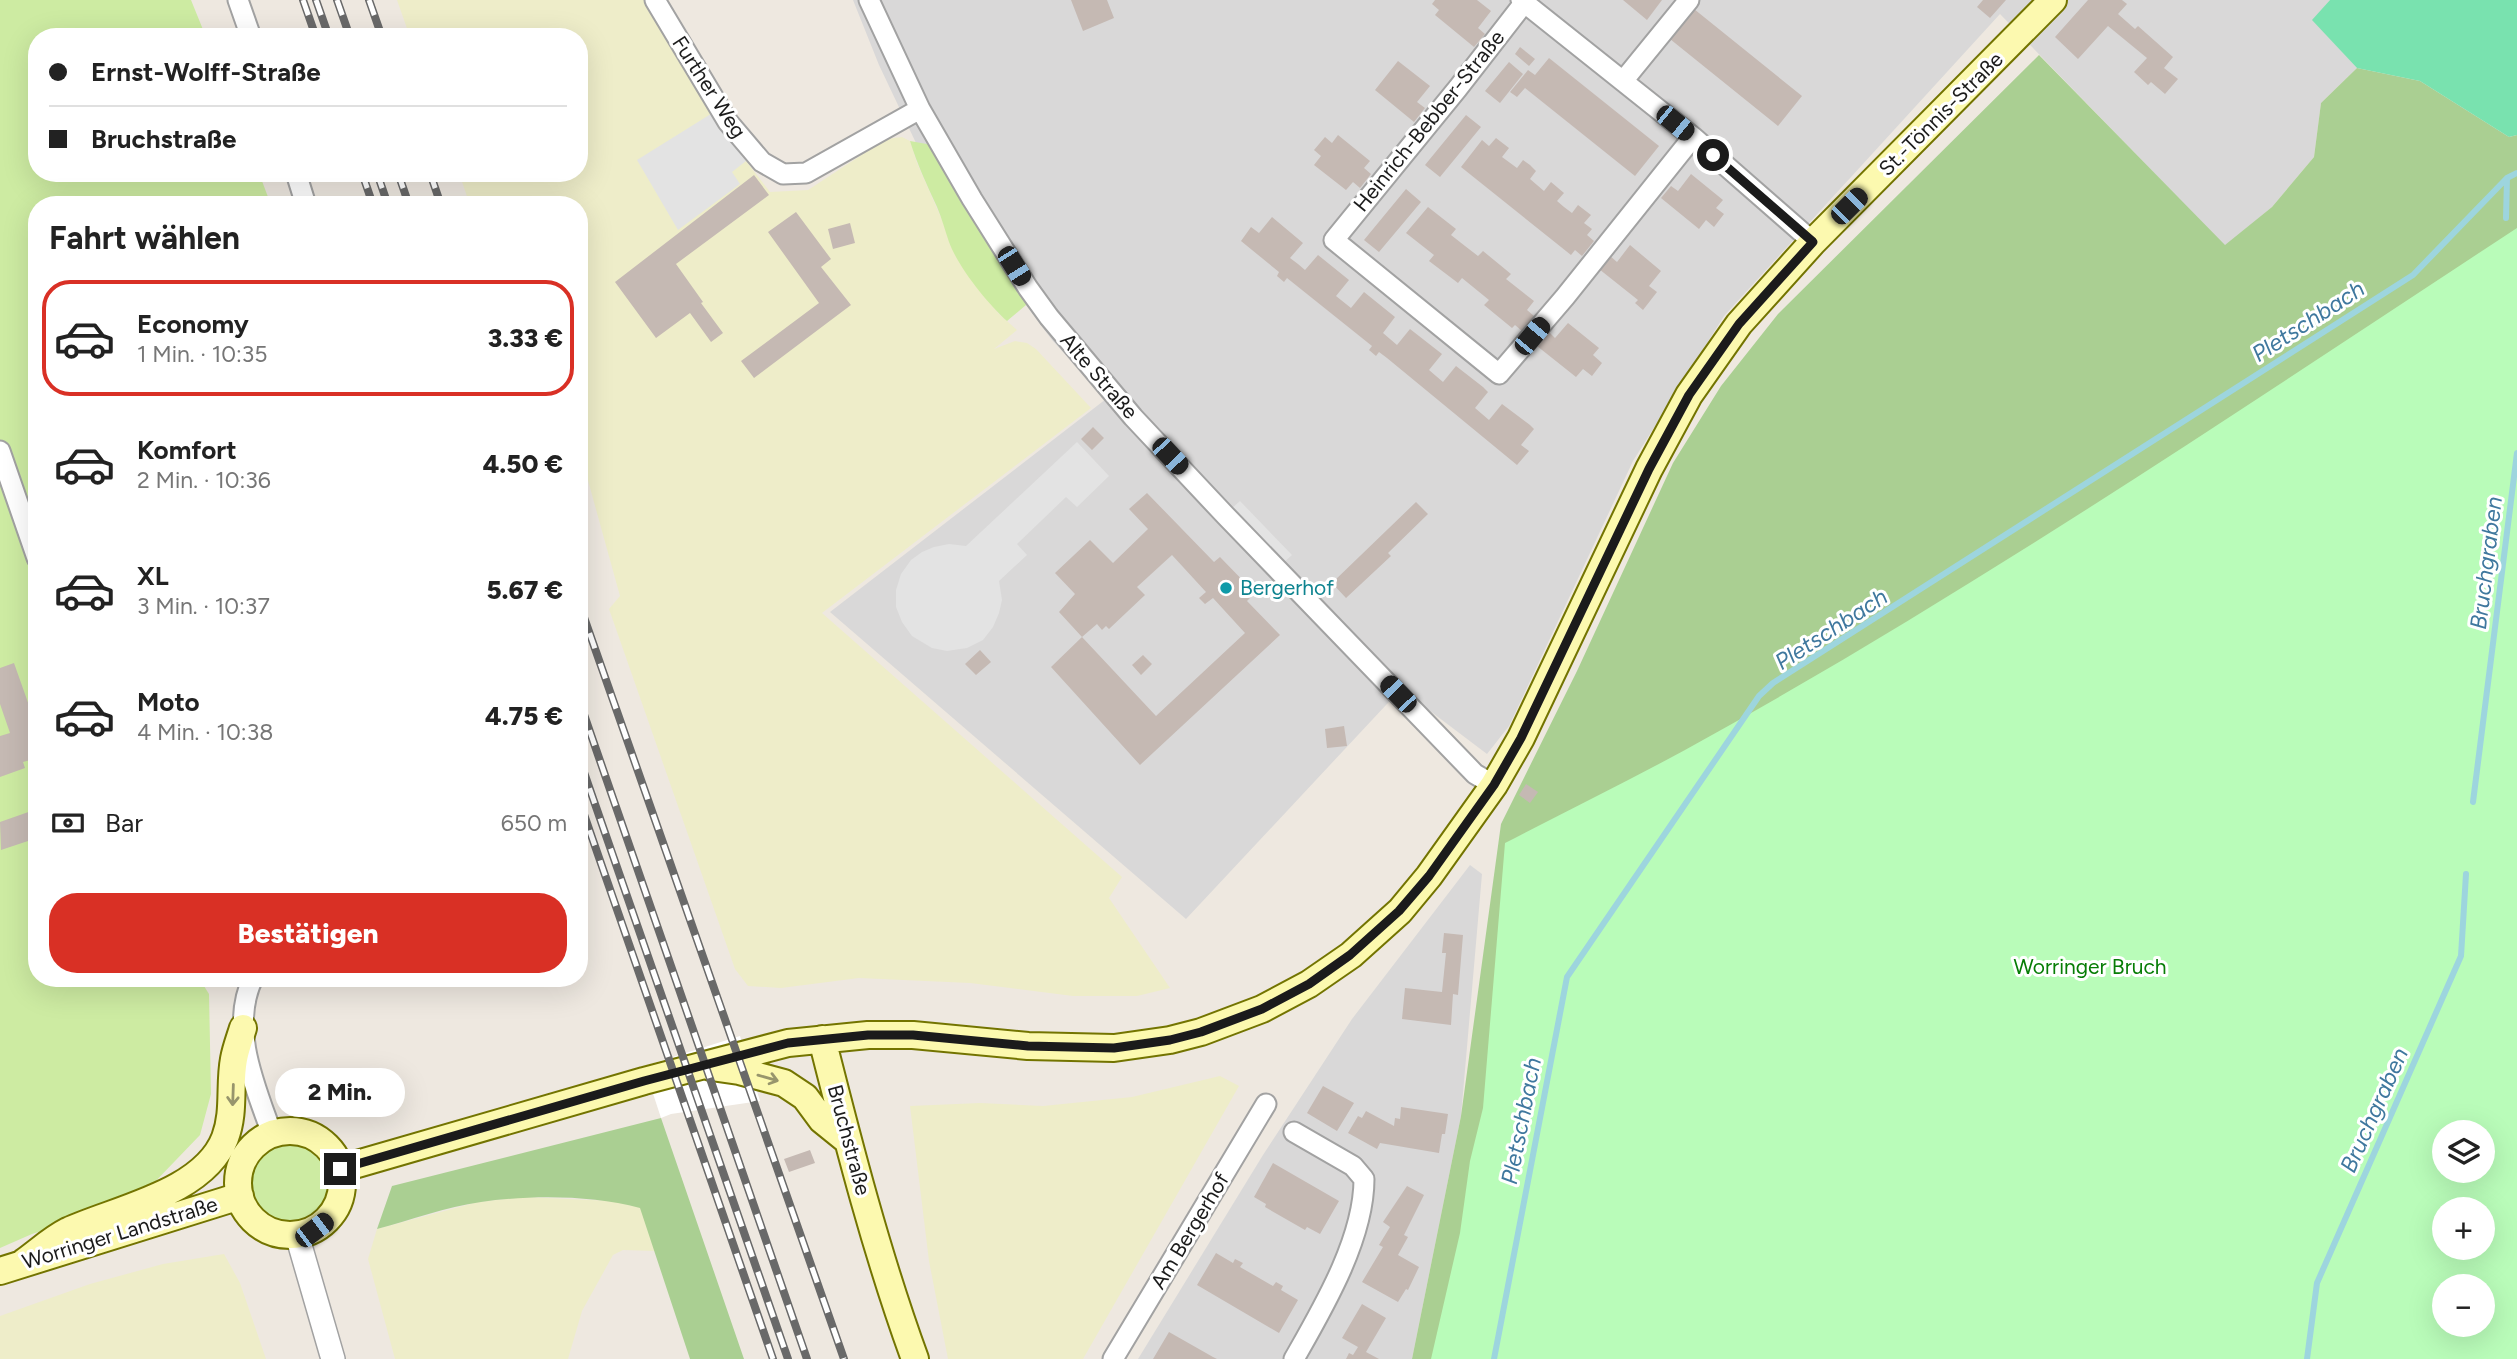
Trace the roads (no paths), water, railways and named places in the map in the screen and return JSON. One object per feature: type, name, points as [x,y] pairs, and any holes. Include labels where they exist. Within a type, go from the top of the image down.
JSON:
[{"type":"main road","name":"St.-Tönnis-Straße","points":[[822,1039],[913,1035],[1028,1046],[1114,1048],[1170,1040],[1228,1023],[1309,984],[1387,924],[1429,876],[1494,785],[1521,738],[1649,469],[1689,395],[1739,324],[1813,242],[2053,0]]},
{"type":"main road","points":[[12,1267],[65,1233],[170,1190],[209,1163],[225,1140],[232,1110],[234,1060],[243,1028]]},
{"type":"main road","points":[[340,1169],[701,1065],[788,1043],[822,1039]]},
{"type":"main road","name":"Bruchstraße","points":[[822,1039],[848,1141],[915,1359]]},
{"type":"main road","points":[[701,1065],[739,1071],[784,1083],[805,1097],[822,1120],[848,1141]]},
{"type":"main road","points":[[289,1131],[306,1134],[321,1141],[333,1154],[340,1169],[342,1186],[338,1204],[328,1219],[314,1230],[297,1235],[278,1234],[261,1227],[248,1214],[240,1196],[238,1177],[244,1159],[256,1144],[272,1134],[289,1131]]},
{"type":"main road","name":"Worringer Landstraße","points":[[12,1267],[240,1196]]},
{"type":"street","points":[[238,0],[248,28]]},
{"type":"street","name":"Further Weg","points":[[655,0],[728,122],[762,162],[783,174],[806,173],[920,109]]},
{"type":"street","name":"Alte Straße","points":[[869,0],[920,109],[1028,288],[1066,337],[1133,416],[1225,515],[1475,774],[1494,785]]},
{"type":"street","points":[[1623,80],[1689,0]]},
{"type":"street","points":[[1522,1],[1693,137],[1813,242]]},
{"type":"street","name":"Heinrich-Bebber-Straße","points":[[1522,1],[1450,98],[1334,240],[1499,374],[1693,137]]},
{"type":"street","points":[[0,451],[28,532]]},
{"type":"street","points":[[248,987],[243,1028],[250,1071],[272,1134]]},
{"type":"street","name":"Am Bergerhof","points":[[1113,1359],[1266,1104]]},
{"type":"street","points":[[1294,1132],[1353,1166],[1364,1179],[1364,1191],[1361,1212],[1331,1293],[1294,1359]]},
{"type":"street","points":[[297,1235],[333,1359]]},
{"type":"waterway","name":"Pletschbach","points":[[1494,1359],[1567,977],[1759,696],[1773,683],[2413,275],[2507,178],[2517,173]]},
{"type":"waterway","name":"Bruchgraben","points":[[2506,218],[2507,178]]},
{"type":"waterway","name":"Bruchgraben","points":[[2473,802],[2517,453]]},
{"type":"waterway","name":"Bruchgraben","points":[[2307,1359],[2317,1283],[2461,956],[2466,874]]},
{"type":"railway","points":[[303,0],[313,28]]},
{"type":"railway","points":[[316,0],[326,28]]},
{"type":"railway","points":[[337,0],[347,28]]},
{"type":"railway","points":[[369,0],[379,28]]},
{"type":"railway","points":[[365,182],[370,196]]},
{"type":"railway","points":[[380,182],[385,196]]},
{"type":"railway","points":[[401,182],[406,196]]},
{"type":"railway","points":[[433,182],[438,196]]},
{"type":"railway","points":[[588,629],[844,1359]]},
{"type":"railway","points":[[588,726],[807,1359]]},
{"type":"railway","points":[[588,784],[788,1359]]},
{"type":"railway","points":[[588,826],[773,1359]]},
{"type":"place","name":"Bergerhof","points":[[1226,588]]},
{"type":"park label","name":"Worringer Bruch","points":[[2090,967]]}]
